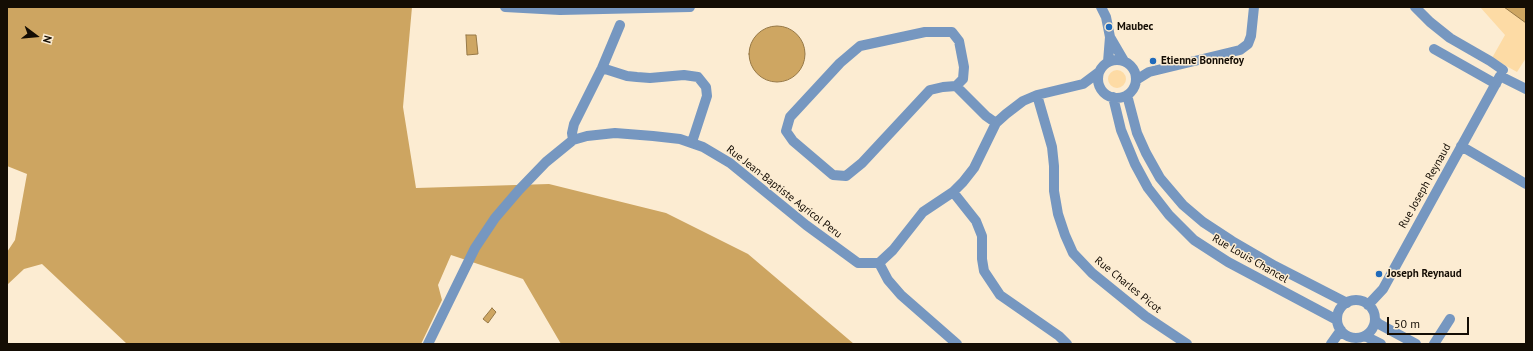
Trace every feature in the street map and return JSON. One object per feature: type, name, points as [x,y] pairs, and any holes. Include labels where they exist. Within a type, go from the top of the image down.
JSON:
[{"type":"street","points":[[506,7],[560,10],[690,7]]},
{"type":"street","points":[[1101,7],[1107,12],[1110,37],[1108,62]]},
{"type":"street","points":[[1136,80],[1149,72],[1240,50],[1248,44],[1251,36],[1254,7]]},
{"type":"street","points":[[1415,7],[1430,22],[1450,38],[1490,61],[1500,76]]},
{"type":"street","points":[[573,140],[572,133],[574,124],[602,68],[620,25]]},
{"type":"street","points":[[956,86],[963,78],[964,67],[959,41],[952,32],[925,32],[860,46],[840,63],[790,117],[786,131],[793,142],[833,174],[846,176],[862,163],[930,90],[956,86],[986,116],[996,123]]},
{"type":"street","points":[[1110,37],[1124,61],[1133,69],[1149,72]]},
{"type":"street","points":[[1434,50],[1500,76],[1526,89]]},
{"type":"street","points":[[957,344],[901,295],[888,280],[880,263],[893,250],[923,212],[954,192],[974,168],[996,123],[1023,100],[1037,95],[1083,84],[1099,72],[1108,62],[1119,60],[1124,61]]},
{"type":"street","points":[[602,68],[627,76],[637,77],[650,78],[684,75],[698,77],[706,87],[707,96],[692,142]]},
{"type":"street","points":[[1099,72],[1098,82],[1100,88],[1107,95],[1118,98],[1127,95],[1135,86],[1136,80],[1133,69]]},
{"type":"street","name":"Rue Joseph Reynaud","points":[[1368,305],[1383,289],[1500,76]]},
{"type":"street","points":[[1083,84],[1100,88]]},
{"type":"street","name":"Rue Charles Picot","points":[[1037,95],[1052,147],[1054,191],[1058,214],[1073,253],[1092,273],[1145,316],[1187,344]]},
{"type":"street","name":"Rue Louis Chancel","points":[[1127,95],[1137,134],[1146,153],[1160,178],[1182,205],[1203,222],[1232,241],[1275,266],[1347,303]]},
{"type":"street","name":"Rue Louis Chancel","points":[[1113,97],[1121,130],[1135,164],[1148,188],[1169,215],[1194,240],[1228,262],[1337,320]]},
{"type":"street","name":"Rue Jean-Baptiste Agricol Peru","points":[[428,344],[475,248],[495,218],[546,162],[573,140],[587,136],[616,133],[680,139],[692,142],[730,163],[806,225],[858,263],[880,263]]},
{"type":"street","points":[[1461,146],[1526,184]]},
{"type":"street","points":[[954,192],[976,221],[982,236],[982,259],[984,271],[1000,295],[1059,336],[1067,344]]},
{"type":"street","points":[[1358,300],[1368,305],[1374,314],[1375,320],[1373,329],[1365,336],[1350,341],[1341,330],[1337,320],[1340,310],[1347,303],[1358,300]]},
{"type":"street","points":[[1434,344],[1450,319]]},
{"type":"street","points":[[1375,320],[1379,324],[1416,344]]},
{"type":"street","points":[[1330,344],[1341,330]]},
{"type":"street","points":[[1365,336],[1381,344]]},
{"type":"shaded area","points":[[7,7],[412,7],[403,107],[416,188],[549,184],[666,213],[748,254],[854,344],[561,344],[523,279],[451,255],[438,285],[442,300],[421,344],[127,344],[42,264],[24,269],[7,285],[7,252],[15,240],[27,174],[7,166]]},
{"type":"shaded area","points":[[1480,7],[1526,7],[1526,58],[1517,72],[1492,58],[1505,35]]},
{"type":"shaded area","points":[[1504,7],[1526,7],[1526,23]]},
{"type":"shaded area","points":[[777,26],[788,28],[797,34],[803,43],[805,54],[803,65],[797,74],[788,80],[777,82],[766,80],[757,74],[751,65],[749,54],[751,43],[757,34],[766,28]]},
{"type":"shaded area","points":[[466,35],[476,35],[478,54],[467,55]]},
{"type":"shaded area","points":[[1113,70],[1121,70],[1126,75],[1124,86],[1121,88],[1113,88],[1108,83],[1108,75]]},
{"type":"shaded area","points":[[492,308],[496,312],[488,323],[483,319]]},
{"type":"place","name":"Maubec","points":[[1109,27]]},
{"type":"place","name":"Etienne Bonnefoy","points":[[1153,61]]},
{"type":"place","name":"Joseph Reynaud","points":[[1379,274]]}]
